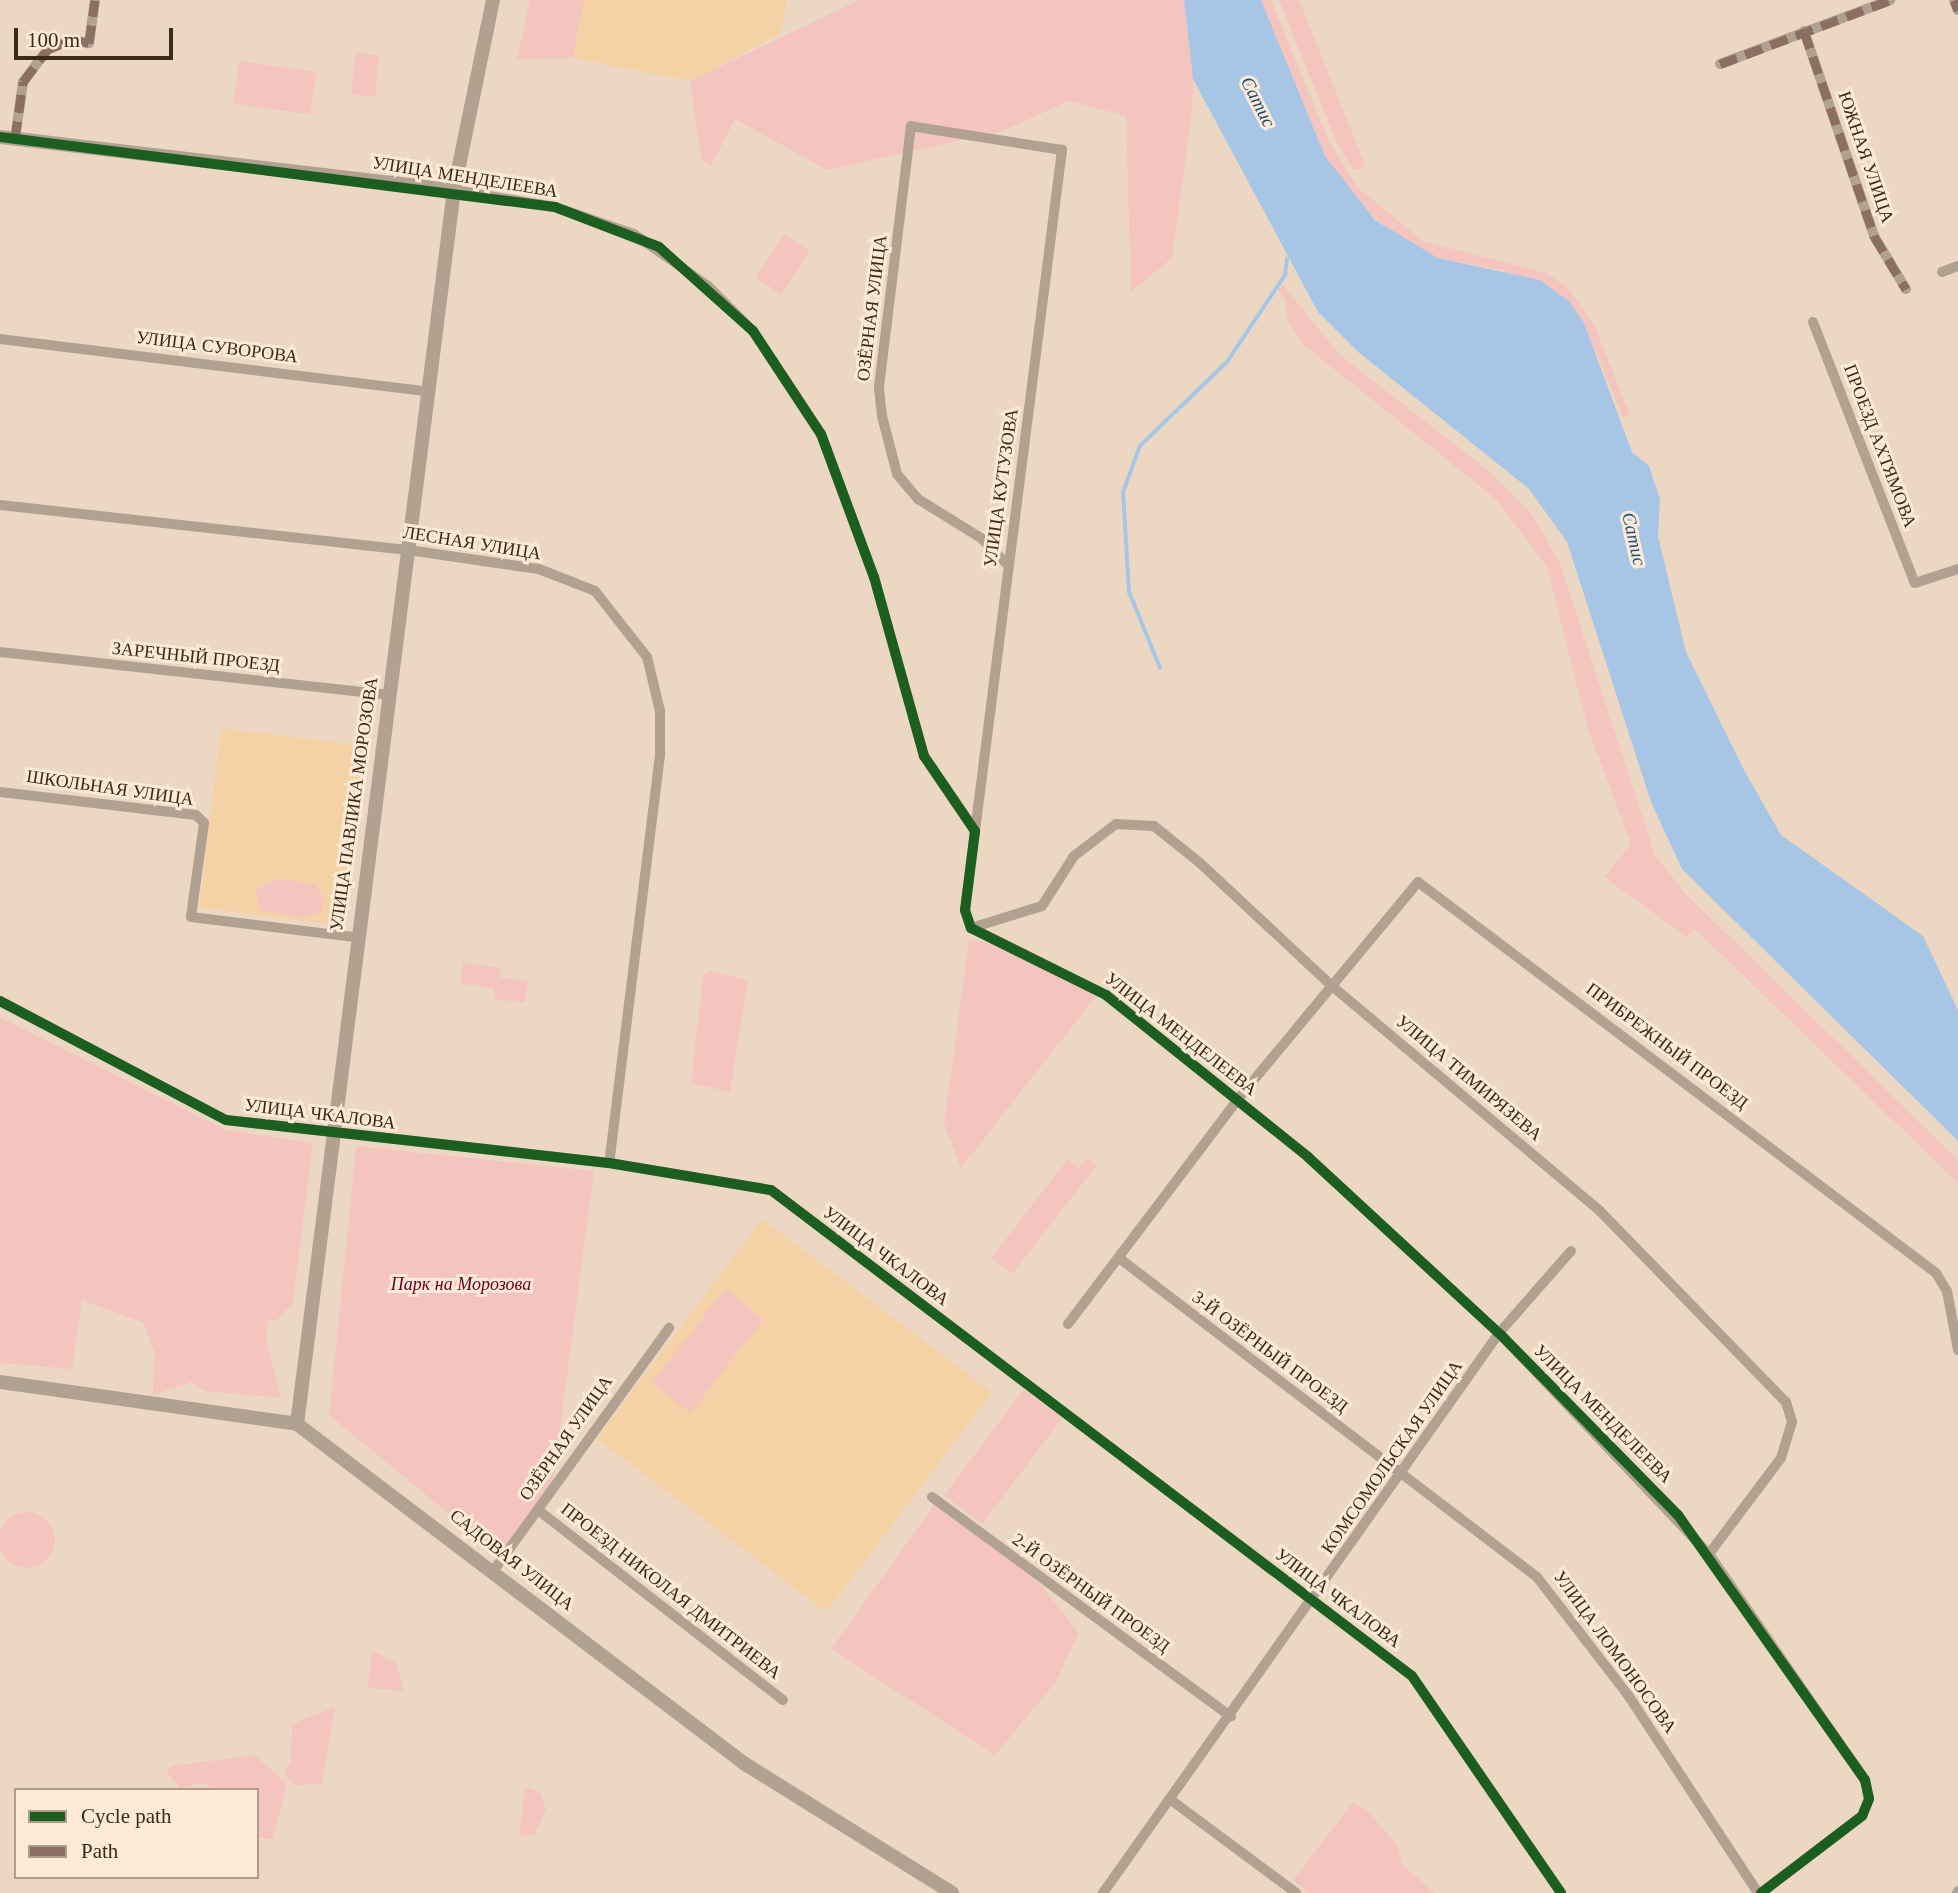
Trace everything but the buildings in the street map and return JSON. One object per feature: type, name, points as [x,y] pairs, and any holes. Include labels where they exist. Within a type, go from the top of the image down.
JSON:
[{"type":"street","points":[[15,139],[23,82],[48,49],[72,40],[89,43],[95,0]]},
{"type":"street","name":"УЛИЦА ПАВЛИКА МОРОЗОВА","points":[[297,1424],[334,1134],[355,937],[454,190],[493,0]]},
{"type":"street","points":[[1720,64],[1890,0]]},
{"type":"street","points":[[1954,0],[1958,10]]},
{"type":"street","name":"ЮЖНАЯ УЛИЦА","points":[[1804,31],[1874,236],[1906,289]]},
{"type":"street","name":"ОЗЁРНАЯ УЛИЦА","points":[[1007,564],[981,537],[918,499],[897,474],[881,416],[879,388],[911,126],[1062,150]]},
{"type":"street","name":"УЛИЦА МЕНДЕЛЕЕВА","points":[[0,137],[454,190],[555,207],[634,234],[708,286],[753,331],[821,434],[874,577],[924,756],[975,831]]},
{"type":"street","name":"УЛИЦА КУТУЗОВА","points":[[975,831],[1062,150]]},
{"type":"street","points":[[1942,272],[1958,266]]},
{"type":"street","name":"ПРОЕЗД АХТЯМОВА","points":[[1813,322],[1915,583],[1958,569]]},
{"type":"street","name":"УЛИЦА СУВОРОВА","points":[[0,339],[429,392]]},
{"type":"street","name":"ЛЕСНАЯ УЛИЦА","points":[[0,505],[408,550],[539,569],[595,591],[647,657],[660,711],[660,755],[609,1163]]},
{"type":"street","name":"ЗАРЕЧНЫЙ ПРОЕЗД","points":[[0,652],[388,695]]},
{"type":"street","name":"ШКОЛЬНАЯ УЛИЦА","points":[[0,792],[196,814],[204,822],[191,917],[355,937]]},
{"type":"street","name":"УЛИЦА ТИМИРЯЗЕВА","points":[[971,928],[1042,906],[1074,856],[1103,830],[1147,822],[1332,986],[1599,1210],[1786,1402],[1792,1422],[1781,1458],[1709,1554]]},
{"type":"street","points":[[971,928],[965,910],[975,831]]},
{"type":"street","name":"ПРИБРЕЖНЫЙ ПРОЕЗД","points":[[1332,986],[1418,882],[1936,1273],[1947,1291],[1958,1350]]},
{"type":"street","name":"УЛИЦА МЕНДЕЛЕЕВА","points":[[971,928],[1106,995],[1238,1099],[1499,1333],[1709,1554],[1865,1780],[1869,1800],[1862,1816],[1760,1893]]},
{"type":"street","points":[[1068,1324],[1238,1099],[1332,986]]},
{"type":"street","name":"УЛИЦА ЧКАЛОВА","points":[[0,1001],[226,1120],[609,1163],[771,1190],[1412,1676],[1562,1893]]},
{"type":"street","name":"КОМСОМОЛЬСКАЯ УЛИЦА","points":[[1102,1893],[1231,1717],[1499,1333],[1571,1251]]},
{"type":"street","name":"3-Й ОЗЁРНЫЙ ПРОЕЗД","points":[[1119,1258],[1401,1473]]},
{"type":"street","name":"ОЗЁРНАЯ УЛИЦА","points":[[494,1570],[669,1328]]},
{"type":"street","name":"САДОВАЯ УЛИЦА","points":[[0,1382],[297,1424],[494,1570],[745,1764],[952,1893]]},
{"type":"street","name":"УЛИЦА ЛОМОНОСОВА","points":[[1401,1473],[1537,1577],[1628,1695],[1760,1893]]},
{"type":"street","name":"2-Й ОЗЁРНЫЙ ПРОЕЗД","points":[[932,1497],[1231,1717]]},
{"type":"street","name":"ПРОЕЗД НИКОЛАЯ ДМИТРИЕВА","points":[[538,1510],[783,1700]]},
{"type":"street","points":[[1171,1800],[1296,1893]]},
{"type":"shaded area","points":[[584,0],[787,0],[780,34],[690,81],[573,58]]},
{"type":"shaded area","points":[[221,728],[361,745],[339,925],[199,908]]},
{"type":"shaded area","points":[[762,1219],[992,1392],[827,1612],[597,1439]]},
{"type":"green space","points":[[530,0],[584,0],[573,58],[517,59]]},
{"type":"green space","points":[[859,0],[1184,0],[1194,59],[1192,112],[1172,258],[1131,292],[1126,116],[1069,101],[1003,131],[827,170],[735,119],[711,166],[701,159],[690,81]]},
{"type":"green space","points":[[1261,0],[1271,0],[1327,137],[1357,187],[1423,241],[1546,273],[1567,287],[1594,324],[1630,415],[1623,418],[1584,323],[1502,270],[1438,258],[1403,241],[1356,201],[1325,156]]},
{"type":"green space","points":[[1279,0],[1299,0],[1365,165],[1360,169],[1353,170],[1337,143]]},
{"type":"green space","points":[[355,53],[379,55],[375,97],[351,95]]},
{"type":"green space","points":[[239,61],[316,72],[310,114],[233,104]]},
{"type":"green space","points":[[784,234],[810,251],[782,294],[756,278]]},
{"type":"green space","points":[[1283,285],[1340,355],[1489,471],[1533,516],[1559,561],[1655,855],[1684,892],[1958,1160],[1958,1183],[1695,929],[1687,937],[1604,877],[1631,844],[1587,726],[1547,567],[1496,499],[1305,346],[1286,318],[1286,300],[1277,289]]},
{"type":"green space","points":[[277,878],[315,885],[324,899],[322,911],[303,918],[261,910],[255,890]]},
{"type":"green space","points":[[969,940],[1005,943],[1097,995],[961,1168],[944,1124]]},
{"type":"green space","points":[[463,963],[501,968],[500,977],[528,981],[525,1003],[494,999],[494,988],[460,984]]},
{"type":"green space","points":[[709,970],[748,981],[730,1092],[691,1083],[703,976]]},
{"type":"green space","points":[[0,1017],[226,1130],[313,1143],[293,1303],[277,1320],[268,1320],[266,1339],[281,1398],[205,1391],[192,1382],[153,1395],[154,1351],[144,1323],[82,1300],[72,1369],[0,1363]]},
{"type":"green space","name":"Парк на Морозова","points":[[356,1146],[594,1171],[551,1497],[499,1555],[329,1415]]},
{"type":"green space","points":[[1087,1158],[1097,1165],[1012,1274],[991,1258],[1068,1159],[1079,1168]]},
{"type":"green space","points":[[725,1289],[764,1319],[690,1413],[652,1383]]},
{"type":"green space","points":[[1024,1389],[1062,1418],[982,1524],[944,1495]]},
{"type":"green space","points":[[935,1504],[1039,1583],[1079,1633],[1055,1683],[995,1755],[831,1649]]},
{"type":"green space","points":[[27,1512],[38,1514],[47,1520],[53,1529],[53,1551],[47,1560],[38,1566],[27,1568],[16,1566],[7,1560],[1,1551],[-1,1540],[1,1529],[7,1520],[16,1514]]},
{"type":"green space","points":[[372,1650],[396,1663],[404,1691],[368,1688]]},
{"type":"green space","points":[[335,1707],[322,1783],[295,1786],[284,1772],[291,1763],[292,1724]]},
{"type":"green space","points":[[255,1755],[287,1784],[273,1839],[259,1838],[259,1788],[212,1788],[204,1783],[180,1788],[167,1773],[170,1766]]},
{"type":"green space","points":[[525,1787],[540,1793],[546,1810],[535,1834],[519,1836]]},
{"type":"green space","points":[[1353,1802],[1366,1809],[1397,1845],[1402,1864],[1434,1893],[1309,1893],[1293,1880]]},
{"type":"water","name":"Сатис","points":[[1184,0],[1261,0],[1325,156],[1375,220],[1438,258],[1540,280],[1569,301],[1584,323],[1632,452],[1649,466],[1660,499],[1658,536],[1686,652],[1744,770],[1781,835],[1923,936],[1958,1010],[1958,1141],[1682,869],[1651,802],[1567,542],[1529,489],[1357,351],[1318,312],[1193,79]]},
{"type":"waterway","points":[[1160,668],[1129,592],[1123,492],[1140,446],[1227,362],[1285,275],[1287,259]]},
{"type":"marked path","points":[[15,139],[23,82],[48,49],[71,40],[89,43],[95,0]]},
{"type":"marked path","points":[[1720,64],[1890,0]]},
{"type":"marked path","points":[[1954,0],[1958,10]]},
{"type":"marked path","points":[[1804,31],[1874,236],[1906,289]]},
{"type":"cycle path","points":[[0,137],[555,207],[659,247],[753,331],[821,434],[874,577],[924,756],[975,831],[965,910],[971,928],[1106,995],[1308,1157],[1499,1333],[1678,1515],[1865,1780],[1869,1799],[1862,1816],[1761,1893]]},
{"type":"cycle path","points":[[0,1001],[226,1120],[609,1163],[771,1190],[1412,1676],[1561,1893]]}]
